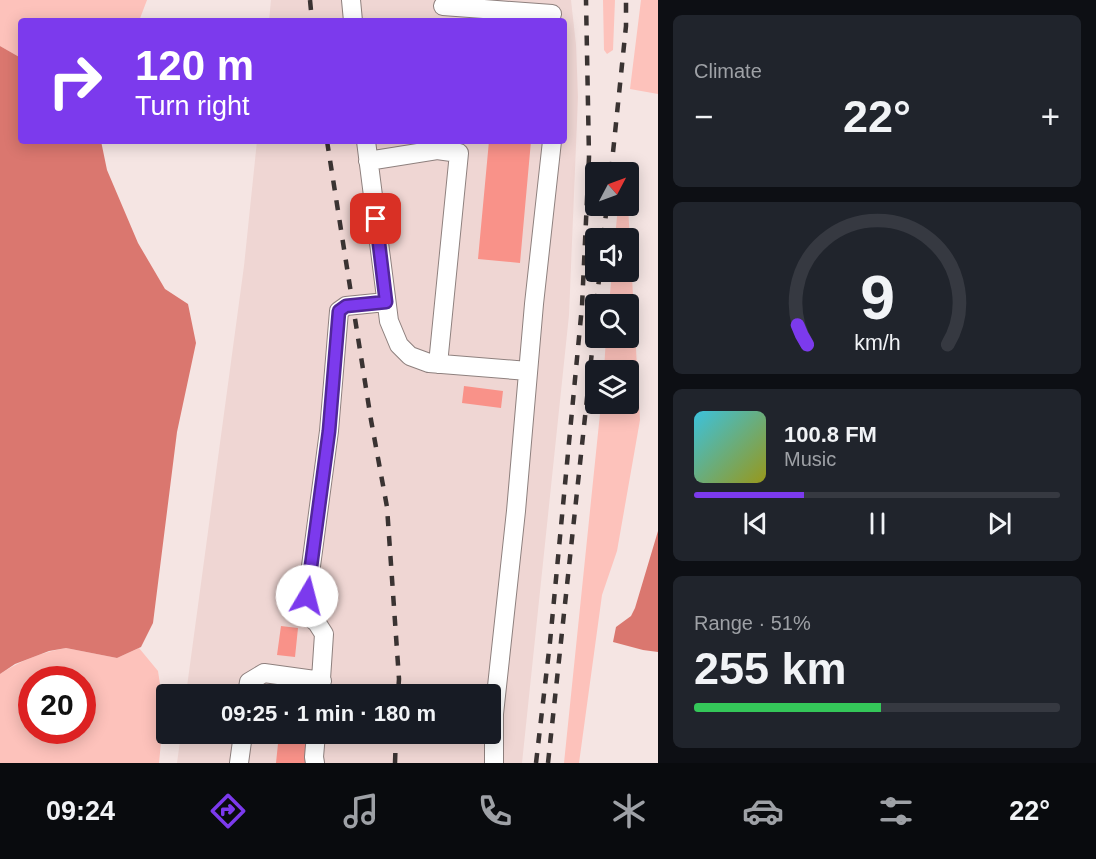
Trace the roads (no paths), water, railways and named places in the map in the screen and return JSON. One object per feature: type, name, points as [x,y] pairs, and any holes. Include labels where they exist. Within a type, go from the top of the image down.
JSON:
[{"type":"lane","points":[[351,0],[353,18]]},
{"type":"lane","points":[[442,9],[552,12]]},
{"type":"lane","points":[[366,144],[388,321],[399,345],[410,356],[429,363],[528,371]]},
{"type":"lane","points":[[494,763],[494,714],[552,144]]},
{"type":"lane","points":[[368,161],[430,146],[437,150],[459,153],[438,364]]},
{"type":"lane","points":[[321,684],[324,634],[309,616],[307,596],[329,431],[339,311],[346,306],[386,302]]},
{"type":"lane","points":[[249,684],[264,673],[306,684]]},
{"type":"lane","points":[[239,763],[242,744]]},
{"type":"lane","points":[[315,744],[315,763]]},
{"type":"railway","points":[[310,0],[312,18]]},
{"type":"railway","points":[[536,763],[550,642],[582,306],[589,157],[586,0]]},
{"type":"railway","points":[[612,162],[626,26],[626,0]]},
{"type":"railway","points":[[327,144],[387,507],[399,684]]},
{"type":"railway","points":[[604,228],[606,216]]},
{"type":"railway","points":[[597,294],[599,282]]},
{"type":"railway","points":[[548,763],[592,348]]},
{"type":"railway","points":[[395,763],[396,744]]}]
